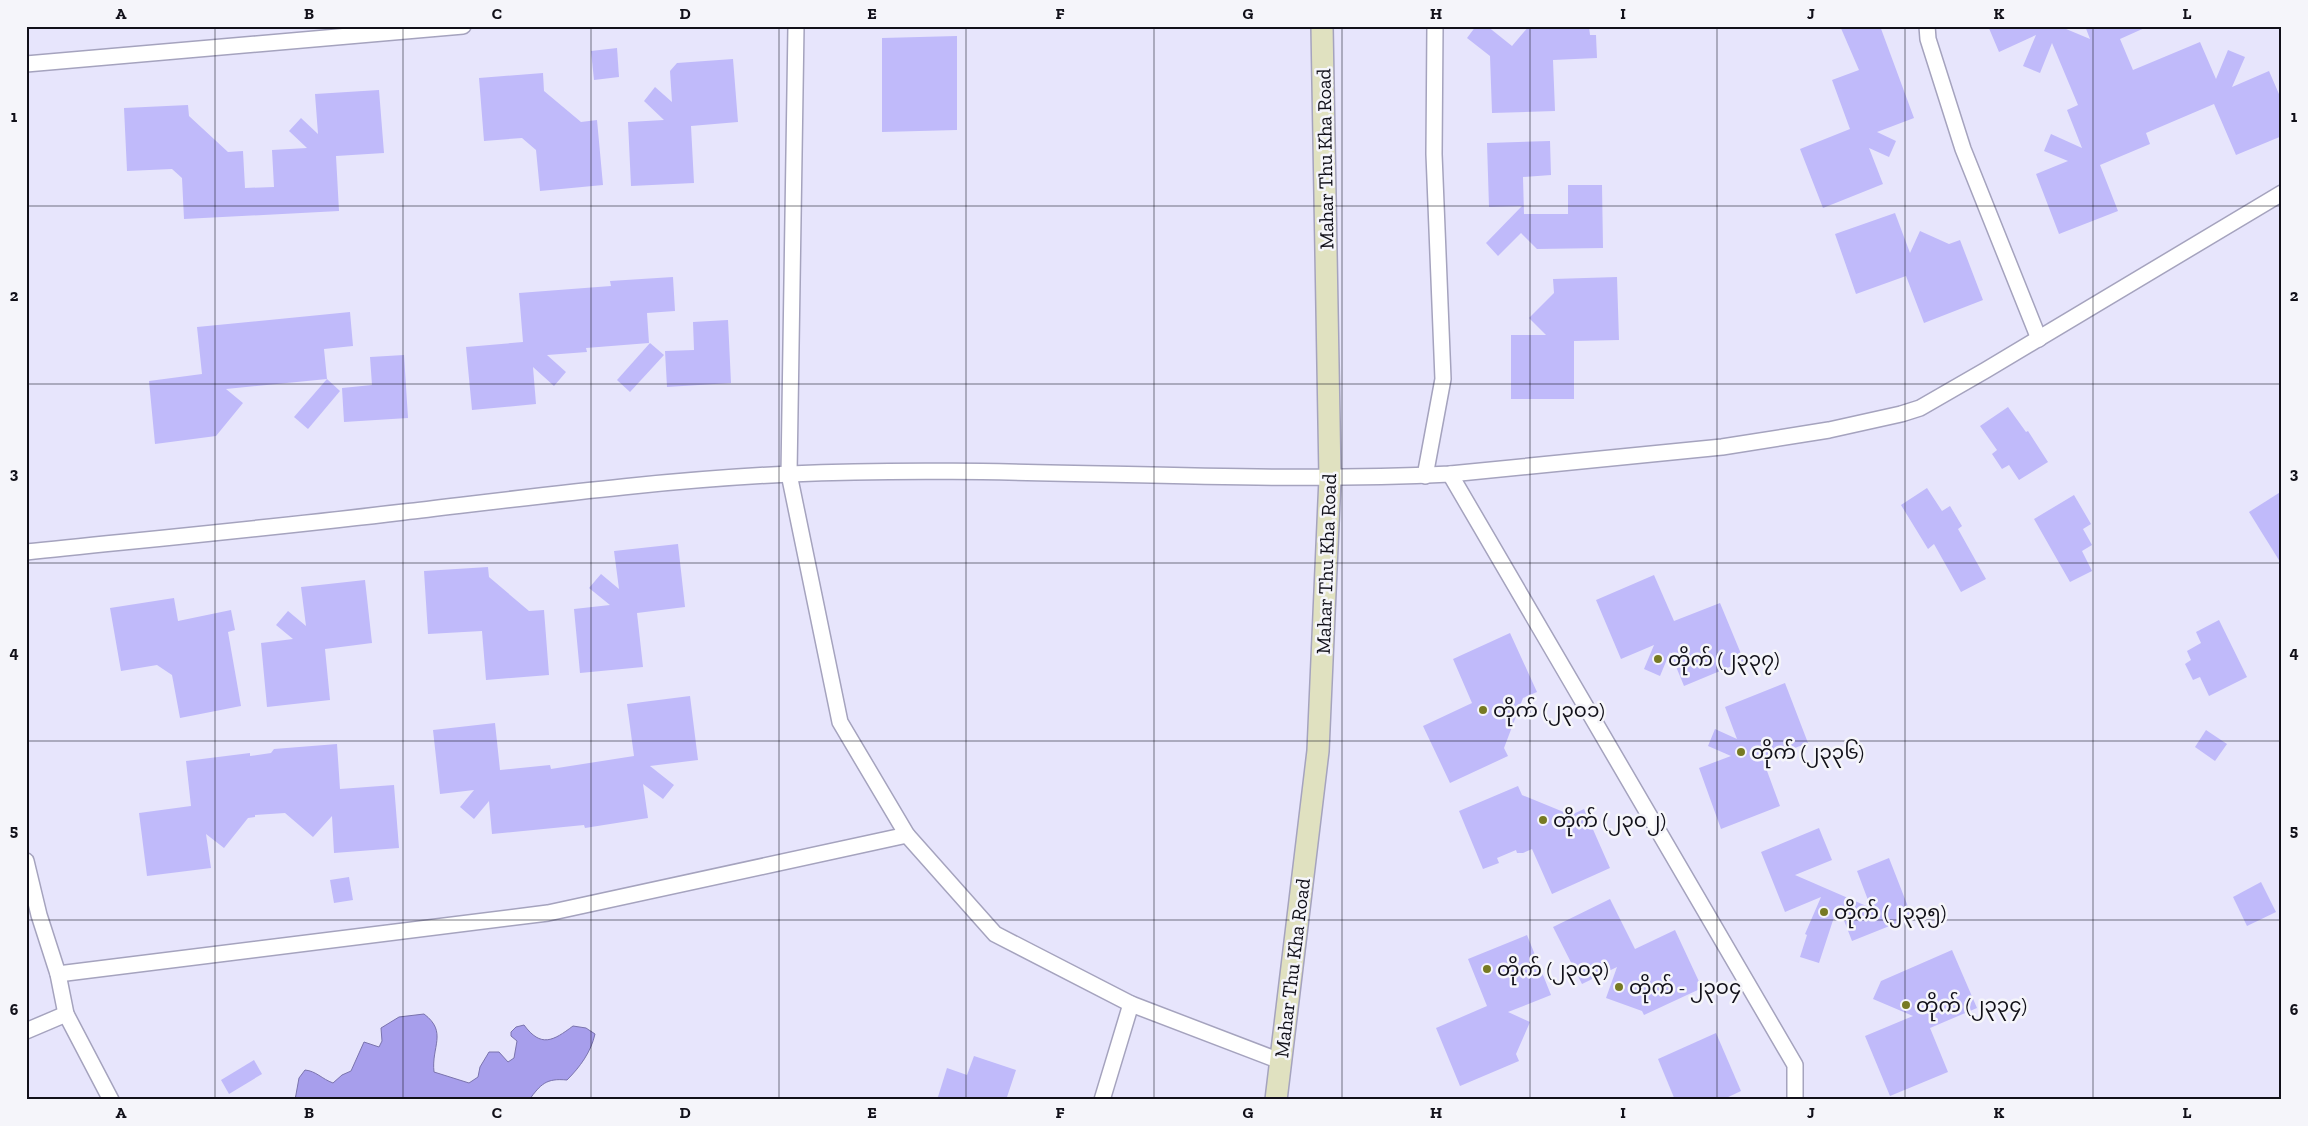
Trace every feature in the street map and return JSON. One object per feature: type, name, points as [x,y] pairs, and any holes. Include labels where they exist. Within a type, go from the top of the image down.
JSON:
[{"type":"main road","name":"Mahar Thu Kha Road","points":[[1276,1100],[1318,751],[1330,478],[1322,26]]},
{"type":"street","points":[[26,64],[463,26]]},
{"type":"street","points":[[796,26],[789,474],[840,722],[907,836],[995,934],[1132,1004],[1280,1061]]},
{"type":"street","points":[[1425,476],[1443,378],[1434,154],[1435,26]]},
{"type":"street","points":[[1927,26],[1928,39],[1963,149],[2039,338]]},
{"type":"street","points":[[26,552],[340,520],[610,488],[789,474],[963,470],[1330,478],[1425,476],[1722,447],[1829,430],[1885,419],[1920,408],[2282,193]]},
{"type":"street","points":[[1450,474],[1795,1065],[1795,1100]]},
{"type":"street","points":[[58,974],[548,913],[907,836]]},
{"type":"street","points":[[26,861],[39,915],[58,974],[66,1014],[111,1100]]},
{"type":"street","points":[[1102,1100],[1132,1004]]},
{"type":"street","points":[[26,1031],[66,1014]]},
{"type":"shaded area","points":[[424,1014],[435,1027],[437,1034],[434,1072],[469,1083],[478,1077],[480,1067],[489,1052],[499,1052],[508,1062],[514,1058],[517,1041],[511,1036],[511,1032],[516,1027],[524,1025],[536,1037],[547,1040],[573,1026],[586,1028],[595,1034],[591,1047],[584,1059],[567,1080],[554,1080],[545,1083],[529,1100],[295,1100],[299,1078],[305,1070],[333,1083],[342,1075],[351,1071],[364,1042],[379,1047],[382,1041],[381,1028],[399,1017]]},
{"type":"building","points":[[1476,26],[1487,26],[1512,46],[1529,26],[1589,26],[1590,35],[1596,35],[1597,58],[1553,60],[1555,111],[1492,113],[1490,56],[1467,38]]},
{"type":"building","points":[[1840,26],[1880,26],[1914,118],[1877,132],[1896,141],[1889,157],[1869,148],[1883,184],[1823,208],[1800,149],[1850,129],[1832,80],[1859,70]]},
{"type":"building","points":[[1988,26],[2059,26],[2090,39],[2085,26],[2149,26],[2120,39],[2133,70],[2200,42],[2216,79],[2228,50],[2245,57],[2232,87],[2269,71],[2282,101],[2282,136],[2236,155],[2214,104],[2146,133],[2150,144],[2100,165],[2118,211],[2059,234],[2036,174],[2068,161],[2044,151],[2051,134],[2082,148],[2067,110],[2078,105],[2052,43],[2040,73],[2023,66],[2036,35],[1999,52]]},
{"type":"building","points":[[957,36],[957,130],[882,132],[882,38]]},
{"type":"building","points":[[617,48],[619,77],[594,80],[591,51]]},
{"type":"building","points":[[733,59],[738,122],[691,126],[694,183],[631,186],[628,122],[664,120],[644,101],[655,87],[672,102],[670,71],[677,63]]},
{"type":"building","points":[[543,73],[544,91],[581,122],[597,120],[603,185],[540,191],[536,150],[522,138],[484,141],[479,78]]},
{"type":"building","points":[[379,90],[384,153],[336,156],[339,211],[184,219],[182,178],[172,169],[127,171],[124,108],[188,105],[189,116],[228,152],[243,151],[245,188],[274,187],[272,150],[307,148],[289,131],[301,118],[318,134],[315,94]]},
{"type":"building","points":[[1550,141],[1551,175],[1523,177],[1524,214],[1568,214],[1568,185],[1602,185],[1603,248],[1537,249],[1521,233],[1498,256],[1486,243],[1522,206],[1489,207],[1487,143]]},
{"type":"building","points":[[1895,213],[1910,253],[1920,231],[1949,244],[1960,240],[1983,300],[1924,323],[1906,276],[1856,294],[1835,234]]},
{"type":"building","points":[[673,277],[675,311],[647,313],[649,343],[586,348],[587,352],[547,355],[566,372],[554,386],[533,367],[536,404],[472,410],[466,347],[523,342],[519,293],[611,286],[610,281]]},
{"type":"building","points":[[1617,277],[1619,340],[1574,341],[1574,399],[1511,399],[1511,335],[1546,335],[1529,318],[1554,293],[1553,279]]},
{"type":"building","points":[[350,312],[353,346],[324,349],[327,379],[226,389],[243,403],[216,436],[155,444],[149,381],[202,374],[197,327]]},
{"type":"building","points":[[728,320],[731,383],[667,387],[665,351],[694,350],[693,322]]},
{"type":"building","points":[[650,343],[664,355],[630,392],[617,380]]},
{"type":"building","points":[[404,355],[408,418],[344,422],[342,388],[372,385],[370,357]]},
{"type":"building","points":[[327,379],[340,391],[308,429],[294,417]]},
{"type":"building","points":[[2008,407],[2026,432],[2028,431],[2048,462],[2019,480],[2009,465],[2002,469],[1992,454],[1997,450],[1980,426]]},
{"type":"building","points":[[1927,488],[1942,511],[1950,506],[1962,526],[1958,529],[1986,579],[1961,592],[1934,544],[1928,549],[1901,505]]},
{"type":"building","points":[[2282,491],[2282,565],[2249,512]]},
{"type":"building","points":[[2074,495],[2091,524],[2083,529],[2092,545],[2082,551],[2092,571],[2070,582],[2034,519]]},
{"type":"building","points":[[678,544],[685,607],[637,613],[643,667],[580,673],[574,609],[610,605],[589,588],[601,574],[619,589],[614,551]]},
{"type":"building","points":[[488,567],[489,577],[529,611],[544,610],[549,675],[486,680],[482,631],[428,634],[424,571]]},
{"type":"building","points":[[1654,575],[1674,621],[1720,603],[1744,661],[1684,686],[1670,652],[1660,676],[1644,669],[1654,645],[1621,659],[1596,600]]},
{"type":"building","points":[[365,580],[372,643],[325,649],[330,700],[267,707],[261,643],[293,639],[276,625],[288,611],[306,626],[301,587]]},
{"type":"building","points":[[174,598],[178,621],[231,610],[235,630],[228,632],[241,706],[180,718],[172,675],[157,665],[121,671],[110,608]]},
{"type":"building","points":[[2219,620],[2247,677],[2209,696],[2200,677],[2193,680],[2185,664],[2191,660],[2187,651],[2201,643],[2196,632]]},
{"type":"building","points":[[1510,633],[1537,692],[1523,698],[1504,748],[1508,756],[1450,783],[1423,726],[1472,703],[1453,659]]},
{"type":"building","points":[[1785,683],[1808,743],[1763,760],[1780,806],[1721,829],[1699,768],[1731,756],[1708,746],[1715,729],[1737,739],[1725,707]]},
{"type":"building","points":[[690,696],[698,760],[650,766],[674,785],[663,799],[643,784],[648,818],[585,828],[584,825],[492,834],[489,801],[474,819],[460,807],[474,790],[440,794],[433,730],[495,723],[500,770],[550,765],[551,769],[634,756],[627,704]]},
{"type":"building","points":[[2206,730],[2227,744],[2215,761],[2195,747]]},
{"type":"building","points":[[337,744],[340,789],[394,785],[399,848],[334,853],[332,816],[313,837],[285,813],[255,815],[255,817],[248,818],[224,848],[206,834],[211,868],[147,876],[139,813],[191,806],[186,761],[250,753],[250,756],[271,753],[274,749]]},
{"type":"building","points":[[1518,786],[1522,795],[1571,815],[1584,809],[1610,868],[1552,894],[1532,849],[1523,853],[1517,853],[1516,850],[1497,858],[1499,863],[1483,869],[1459,811]]},
{"type":"building","points":[[1819,828],[1832,860],[1795,875],[1871,908],[1857,871],[1889,858],[1912,917],[1852,941],[1838,905],[1819,963],[1800,957],[1807,935],[1805,934],[1821,897],[1785,912],[1761,852]]},
{"type":"building","points":[[349,877],[353,900],[334,903],[330,880]]},
{"type":"building","points":[[2261,882],[2276,912],[2247,926],[2233,897]]},
{"type":"building","points":[[1610,899],[1635,949],[1675,930],[1702,988],[1644,1015],[1642,1011],[1606,998],[1617,967],[1582,984],[1553,927]]},
{"type":"building","points":[[1527,935],[1551,995],[1508,1012],[1530,1022],[1516,1054],[1519,1061],[1460,1086],[1436,1028],[1487,1006],[1468,959]]},
{"type":"building","points":[[1952,950],[1977,1008],[1930,1028],[1948,1072],[1890,1096],[1865,1036],[1913,1016],[1873,999],[1881,981]]},
{"type":"building","points":[[1716,1033],[1741,1091],[1722,1100],[1675,1100],[1658,1059]]},
{"type":"building","points":[[974,1056],[1016,1070],[1006,1100],[937,1100],[947,1068],[967,1075]]},
{"type":"building","points":[[254,1060],[262,1074],[229,1094],[221,1080]]},
{"type":"place","name":"တိုက် (၂၃၃၇)","points":[[1658,659]]},
{"type":"place","name":"တိုက် (၂၃၀၁)","points":[[1483,710]]},
{"type":"place","name":"တိုက် (၂၃၃၆)","points":[[1741,752]]},
{"type":"place","name":"တိုက် (၂၃၀၂)","points":[[1543,820]]},
{"type":"place","name":"တိုက် (၂၃၃၅)","points":[[1824,912]]},
{"type":"place","name":"တိုက် (၂၃၀၃)","points":[[1487,969]]},
{"type":"place","name":"တိုက် - ၂၃၀၄","points":[[1619,987]]},
{"type":"place","name":"တိုက် (၂၃၃၄)","points":[[1906,1005]]}]
